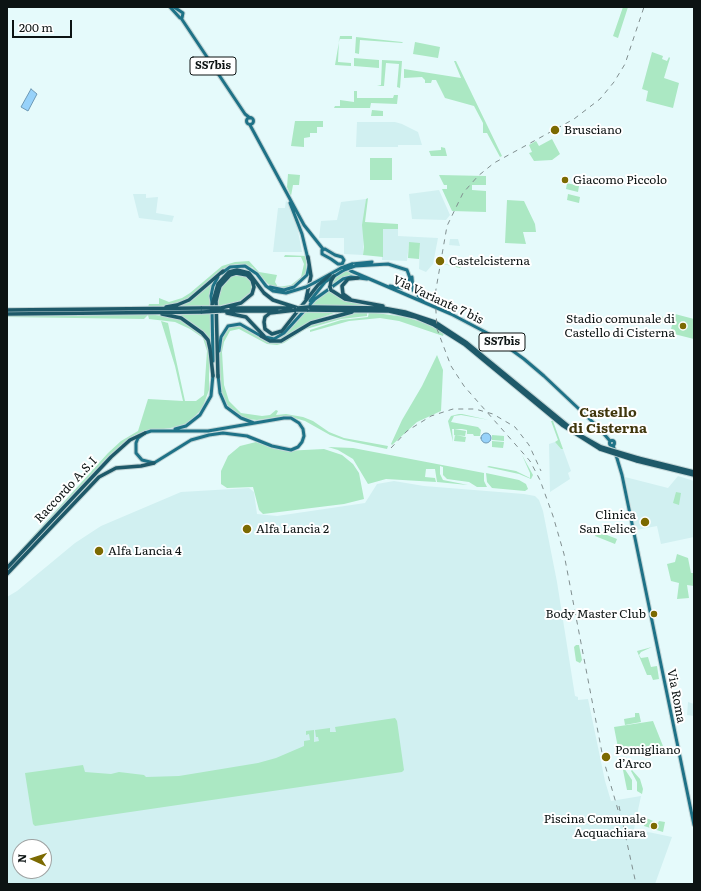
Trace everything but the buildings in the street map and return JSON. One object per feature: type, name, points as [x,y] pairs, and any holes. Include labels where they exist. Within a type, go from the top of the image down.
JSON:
[{"type":"highway","points":[[303,304],[310,282],[308,257]]},
{"type":"highway","points":[[212,305],[218,284],[229,272],[237,270],[249,273],[264,293],[273,300],[297,309]]},
{"type":"highway","points":[[152,311],[183,303],[223,271]]},
{"type":"highway","points":[[218,378],[216,301],[218,293],[220,286],[230,275],[236,273],[247,275],[252,280],[254,287],[252,294],[242,303],[220,310]]},
{"type":"highway","points":[[332,275],[318,285],[303,304],[282,331],[272,334],[265,329],[265,316],[270,314],[297,309],[308,307],[377,307],[405,312]]},
{"type":"highway","points":[[332,275],[331,288],[342,298],[391,307],[425,318],[448,331],[568,426],[601,448],[638,460],[694,474]]},
{"type":"highway","points":[[355,301],[345,296],[342,287],[348,279],[358,278]]},
{"type":"highway","points":[[308,307],[372,310],[409,316],[448,331]]},
{"type":"highway","points":[[7,314],[297,309]]},
{"type":"highway","points":[[7,310],[152,311],[181,318],[202,333],[208,340],[213,376]]},
{"type":"highway","points":[[220,310],[246,317],[266,338]]},
{"type":"highway","points":[[261,336],[270,341],[281,341],[303,327],[322,320],[345,313],[372,310]]},
{"type":"highway","name":"Raccordo A.S.I","points":[[7,568],[122,446],[134,437],[145,433]]},
{"type":"highway","name":"Raccordo A.S.I","points":[[7,574],[99,477],[116,468],[141,466],[154,463]]},
{"type":"main road","name":"SS7bis","points":[[170,7],[181,18],[245,114],[253,120],[252,124],[254,132],[287,194]]},
{"type":"main road","name":"SS7bis","points":[[174,7],[182,13],[181,18]]},
{"type":"main road","name":"SS7bis","points":[[245,114],[246,121]]},
{"type":"main road","points":[[250,118],[246,121],[248,124],[252,124]]},
{"type":"main road","points":[[171,431],[186,426],[200,415],[211,396],[213,376],[211,296],[213,286],[223,271],[238,265],[245,266],[250,268],[270,287],[276,290],[292,288],[300,283],[307,274],[307,252],[287,194]]},
{"type":"main road","name":"Via Variante 7 bis","points":[[287,194],[304,225],[324,249],[342,257],[344,260],[343,267]]},
{"type":"main road","name":"Via Variante 7 bis","points":[[324,249],[322,254],[331,258],[343,267],[451,314],[491,335],[520,355],[545,377],[598,427],[610,441],[610,444],[613,445]]},
{"type":"main road","points":[[308,307],[323,284],[343,267],[379,262],[392,263],[405,267],[412,275],[415,294],[426,304]]},
{"type":"main road","points":[[354,265],[393,264],[405,268],[410,276],[410,282],[402,288],[375,281]]},
{"type":"main road","points":[[260,278],[266,286],[277,292],[286,293],[306,287],[332,275]]},
{"type":"main road","points":[[254,423],[241,418],[226,407],[220,393],[218,378],[221,337],[228,326],[240,324],[261,336],[274,339],[284,333],[308,307],[343,279],[350,277],[370,280]]},
{"type":"main road","points":[[291,418],[299,423],[303,429],[304,436],[298,447],[286,450],[247,436],[223,433],[209,435],[183,445],[154,463],[142,460],[136,453],[136,442],[145,433],[155,431],[208,431],[254,423],[274,419],[291,418]]},
{"type":"main road","name":"Via Roma","points":[[613,445],[622,476],[694,825]]},
{"type":"shaded area","points":[[357,122],[395,122],[402,124],[418,132],[422,145],[398,145],[398,147],[356,147]]},
{"type":"shaded area","points":[[439,190],[450,215],[446,220],[412,219],[409,194]]},
{"type":"shaded area","points":[[133,194],[146,194],[146,198],[158,197],[156,213],[174,216],[172,222],[139,218]]},
{"type":"shaded area","points":[[366,199],[363,255],[344,254],[344,238],[319,238],[321,221],[337,220],[341,202]]},
{"type":"shaded area","points":[[286,200],[296,221],[302,252],[273,252],[278,208],[285,208]]},
{"type":"shaded area","points":[[383,228],[398,229],[398,236],[438,238],[433,264],[426,272],[419,269],[420,243],[409,243],[407,261],[382,260]]},
{"type":"shaded area","points":[[450,239],[458,239],[460,246],[449,245]]},
{"type":"shaded area","points":[[555,442],[561,449],[563,449],[571,471],[568,473],[570,479],[550,492],[549,444]]},
{"type":"shaded area","points":[[678,476],[694,481],[694,537],[661,544],[657,526],[636,530],[625,477],[668,488]]},
{"type":"shaded area","points":[[394,481],[424,486],[524,494],[535,496],[539,500],[543,511],[557,582],[575,696],[578,697],[578,700],[588,699],[605,781],[611,801],[641,796],[634,829],[672,837],[655,884],[7,884],[7,597],[17,591],[75,543],[101,526],[181,492],[249,488],[254,492],[257,514],[277,516],[365,503],[377,484]]},
{"type":"shaded area","points":[[688,702],[694,704],[694,716],[687,715]]},
{"type":"green space","points":[[623,7],[628,7],[618,38],[613,36]]},
{"type":"green space","points":[[340,36],[352,36],[352,39],[339,39]]},
{"type":"green space","points":[[356,37],[403,43],[360,40],[359,54],[355,53]]},
{"type":"green space","points":[[415,42],[440,47],[438,58],[413,54]]},
{"type":"green space","points":[[339,43],[338,62],[351,63],[351,66],[335,65]]},
{"type":"green space","points":[[652,52],[663,56],[662,59],[667,61],[669,57],[670,58],[664,78],[679,83],[673,108],[646,101],[648,91],[642,89]]},
{"type":"green space","points":[[354,58],[379,60],[379,68],[354,66]]},
{"type":"green space","points":[[382,60],[402,61],[400,88],[397,87],[399,64],[386,63],[384,86],[377,86],[381,85]]},
{"type":"green space","points":[[454,61],[456,61],[502,156],[500,157],[487,133],[483,133],[483,123],[474,106],[445,98],[436,80],[432,80],[431,83],[425,83],[425,80],[422,77],[404,78],[404,69],[461,78]]},
{"type":"green space","points":[[354,91],[357,91],[357,98],[393,98],[394,95],[398,95],[397,104],[371,103],[370,108],[334,108],[335,106],[340,106],[340,100],[354,102]]},
{"type":"green space","points":[[372,110],[383,111],[383,116],[371,116]]},
{"type":"green space","points":[[295,121],[323,121],[323,127],[317,127],[317,133],[310,133],[310,137],[304,138],[304,147],[291,146]]},
{"type":"green space","points":[[552,139],[560,154],[552,160],[534,161],[529,153],[532,152],[529,145],[536,141],[539,146]]},
{"type":"green space","points":[[441,147],[445,148],[447,156],[431,156],[429,151],[441,150]]},
{"type":"green space","points":[[370,158],[392,158],[392,180],[370,180]]},
{"type":"green space","points":[[288,174],[300,175],[299,185],[293,185],[291,196],[287,187]]},
{"type":"green space","points":[[439,175],[486,176],[486,185],[472,185],[472,190],[486,191],[486,212],[452,211],[442,189],[447,189],[447,185],[444,185]]},
{"type":"green space","points":[[567,183],[579,186],[578,192],[566,189]]},
{"type":"green space","points":[[568,194],[580,197],[579,203],[567,200]]},
{"type":"green space","points":[[368,198],[365,222],[398,224],[398,229],[383,229],[383,257],[363,255],[364,247],[362,225],[366,199]]},
{"type":"green space","points":[[507,200],[524,201],[535,224],[536,232],[523,232],[526,244],[505,243]]},
{"type":"green space","points":[[409,242],[420,243],[419,259],[408,258]]},
{"type":"green space","points":[[285,255],[306,256],[306,274],[296,285],[284,289],[274,288],[268,284],[252,267],[236,264],[220,271],[186,300],[172,305],[148,307],[149,304],[159,304],[159,298],[169,302],[182,298],[222,266],[235,262],[249,261],[259,272],[277,275],[275,282],[278,287],[291,285],[301,277],[304,264],[301,257],[284,257]]},
{"type":"green space","points":[[445,259],[445,264],[454,266],[461,259],[462,266],[460,268],[435,262],[437,260],[444,262]]},
{"type":"green space","points":[[345,270],[353,275],[344,277],[332,286],[332,279]]},
{"type":"green space","points":[[241,274],[249,278],[253,284],[252,293],[244,301],[216,306],[220,288],[231,276]]},
{"type":"green space","points":[[213,280],[210,306],[173,307],[184,303]]},
{"type":"green space","points":[[330,289],[345,300],[373,305],[310,305]]},
{"type":"green space","points":[[304,312],[337,312],[312,321],[281,340],[275,340]]},
{"type":"green space","points":[[367,312],[367,316],[341,319],[306,329],[284,343],[277,345],[267,344],[239,329],[230,331],[224,342],[222,352],[224,385],[229,401],[241,413],[262,416],[270,415],[276,410],[278,411],[276,415],[286,414],[303,417],[313,421],[329,432],[344,438],[388,446],[387,449],[344,440],[330,435],[305,421],[291,417],[277,417],[257,420],[246,419],[230,409],[225,402],[220,387],[220,353],[223,336],[230,327],[240,325],[277,342],[308,325],[349,313]]},
{"type":"green space","points":[[369,312],[405,317],[428,324],[444,333],[443,336],[399,321],[380,318],[349,321],[310,332],[310,330],[341,320],[368,317]]},
{"type":"green space","points":[[148,314],[178,318],[197,329],[207,341],[209,349],[209,390],[202,409],[187,424],[143,432],[121,445],[7,567],[15,556],[108,453],[121,441],[138,431],[148,399],[183,401],[175,366],[161,321],[168,323],[185,401],[196,401],[204,395],[207,351],[203,338],[190,329],[175,322],[149,319],[148,315],[144,319],[7,317],[7,315]]},
{"type":"green space","points":[[174,314],[210,314],[210,343],[201,330]]},
{"type":"green space","name":"Stadio comunale di Castello di Cisterna","points":[[675,314],[694,319],[694,339],[670,333]]},
{"type":"green space","points":[[660,316],[671,319],[670,324],[659,322]]},
{"type":"green space","points":[[437,355],[443,370],[441,411],[417,422],[392,445],[391,444],[402,420],[422,386]]},
{"type":"green space","points":[[459,414],[489,420],[461,415],[454,416],[451,422],[478,427],[481,430],[480,436],[474,436],[473,434],[467,434],[467,430],[452,429],[453,442],[448,421],[451,416]]},
{"type":"green space","points":[[551,421],[553,421],[563,449],[561,449],[555,442],[558,440]]},
{"type":"green space","points":[[454,429],[466,431],[465,436],[454,435]]},
{"type":"green space","points":[[455,435],[466,437],[465,442],[454,441]]},
{"type":"green space","points":[[492,435],[504,436],[504,441],[492,440]]},
{"type":"green space","points":[[492,441],[504,442],[503,448],[492,447]]},
{"type":"green space","points":[[256,442],[284,451],[324,449],[342,455],[353,464],[359,473],[364,499],[344,504],[263,514],[259,510],[253,487],[227,488],[221,484],[221,471],[228,456],[240,446]]},
{"type":"green space","points":[[328,447],[353,448],[484,473],[484,481],[487,487],[477,487],[469,482],[447,479],[443,475],[443,467],[440,466],[440,474],[443,480],[468,485],[437,482],[435,469],[426,469],[425,477],[435,478],[436,482],[386,479],[368,484],[353,459],[338,450]]},
{"type":"green space","points":[[522,455],[533,475],[531,479],[519,474],[487,467],[489,466],[516,471],[530,478],[530,473]]},
{"type":"green space","points":[[486,473],[519,480],[526,484],[528,489],[525,491],[492,488],[487,482]]},
{"type":"green space","points":[[676,492],[681,493],[679,505],[673,503]]},
{"type":"green space","points":[[597,531],[617,539],[615,544],[595,536]]},
{"type":"green space","points":[[677,554],[688,558],[691,573],[694,573],[694,586],[687,585],[689,598],[677,599],[679,583],[671,581],[667,564],[675,562]]},
{"type":"green space","points":[[579,645],[582,660],[580,663],[576,661],[574,647]]},
{"type":"green space","points":[[652,647],[641,652],[639,655],[641,658],[648,657],[651,667],[657,666],[659,679],[653,680],[651,675],[647,675],[637,651]]},
{"type":"green space","points":[[635,713],[639,713],[641,722],[625,725],[624,719],[635,717]]},
{"type":"green space","points":[[395,718],[397,721],[404,770],[402,772],[35,826],[33,824],[25,773],[83,765],[85,772],[111,774],[119,772],[144,775],[146,777],[179,776],[258,763],[276,758],[304,746],[304,741],[310,740],[309,734],[306,735],[306,731],[314,730],[314,742],[319,741],[318,737],[316,737],[315,730],[330,728],[330,732],[336,732],[335,727]]},
{"type":"green space","points":[[653,721],[663,746],[647,749],[647,751],[619,753],[614,727]]},
{"type":"green space","points":[[622,765],[632,780],[632,790],[627,790]]},
{"type":"green space","points":[[632,770],[640,779],[643,789],[642,794],[637,791],[637,782],[631,771]]},
{"type":"green space","name":"Piscina Comunale Acquachiara","points":[[646,818],[658,823],[659,821],[665,822],[663,832],[644,826]]},
{"type":"water","points":[[31,89],[37,94],[28,111],[21,107]]},
{"type":"water","points":[[484,433],[488,433],[491,438],[488,443],[484,443],[481,440],[481,436]]},
{"type":"railway","points":[[618,810],[603,758],[564,554],[553,516],[540,480],[530,461],[464,386],[451,366],[437,329],[435,295],[447,226],[463,193],[478,176],[494,163],[574,119],[600,99],[614,82],[625,64],[644,7]]},
{"type":"railway","points":[[391,448],[407,431],[431,416],[453,409],[475,409],[493,414],[515,427],[529,445],[541,471]]},
{"type":"railway","points":[[619,806],[636,884]]},
{"type":"place","name":"Brusciano","points":[[555,130]]},
{"type":"place","name":"Giacomo Piccolo","points":[[565,180]]},
{"type":"place","name":"Castelcisterna","points":[[440,261]]},
{"type":"place","name":"Stadio comunale di Castello di Cisterna","points":[[683,326]]},
{"type":"place","name":"Clinica San Felice","points":[[645,522]]},
{"type":"place","name":"Alfa Lancia 2","points":[[247,529]]},
{"type":"place","name":"Alfa Lancia 4","points":[[99,551]]},
{"type":"place","name":"Body Master Club","points":[[654,614]]},
{"type":"place","name":"Pomigliano d’Arco","points":[[606,757]]},
{"type":"place","name":"Piscina Comunale Acquachiara","points":[[654,826]]},
{"type":"district","name":"Castello di Cisterna","points":[[608,422]]}]
